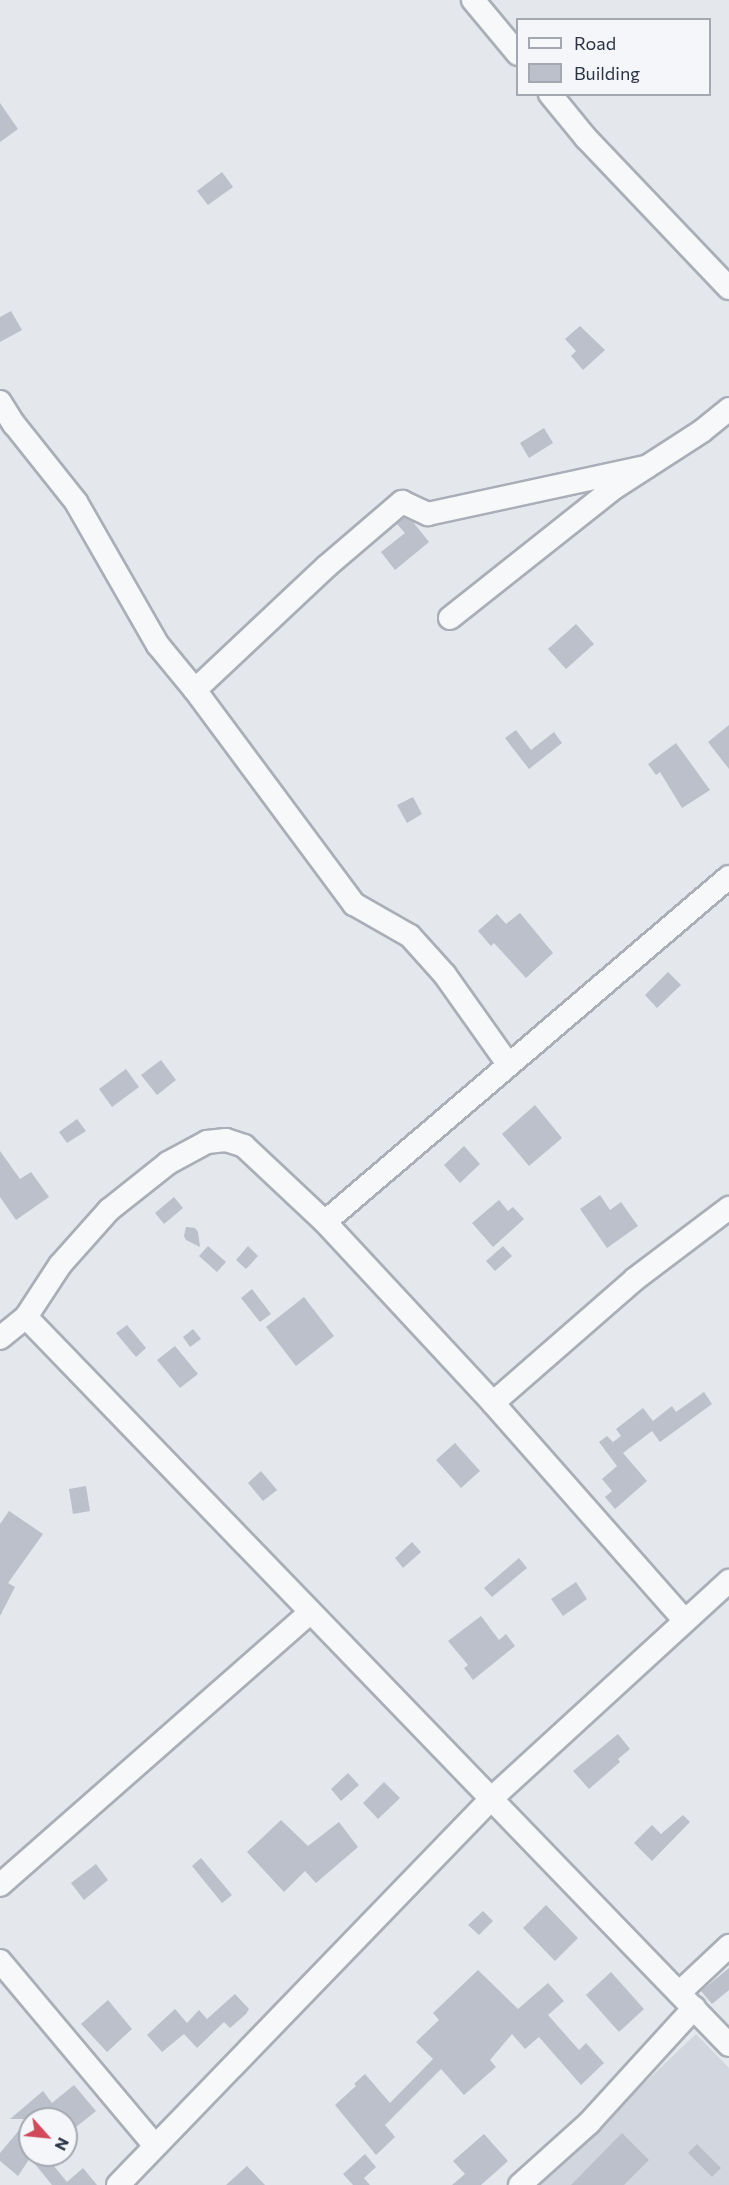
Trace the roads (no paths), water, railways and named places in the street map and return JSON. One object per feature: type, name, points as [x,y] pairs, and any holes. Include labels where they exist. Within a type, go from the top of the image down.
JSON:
[{"type":"street","points":[[473,0],[516,52]]},
{"type":"street","points":[[552,96],[586,138],[729,288]]},
{"type":"street","points":[[0,402],[14,424],[76,502],[158,645],[195,690],[354,904],[410,936],[446,975],[508,1064]]},
{"type":"street","points":[[450,618],[614,488],[702,431],[729,409]]},
{"type":"street","points":[[195,690],[327,566],[402,502],[428,514],[646,467]]},
{"type":"street","points":[[324,1222],[729,877]]},
{"type":"street","points":[[0,1338],[26,1317],[60,1265],[109,1210],[168,1163],[207,1142],[226,1140],[244,1146],[324,1222],[493,1403],[684,1620]]},
{"type":"street","points":[[493,1403],[635,1279],[729,1208]]},
{"type":"street","points":[[26,1317],[729,2045]]},
{"type":"street","points":[[118,2185],[491,1799],[729,1581]]},
{"type":"street","points":[[0,1885],[310,1613]]},
{"type":"street","points":[[520,2185],[589,2123],[729,1946]]},
{"type":"street","points":[[0,1962],[155,2146]]}]
